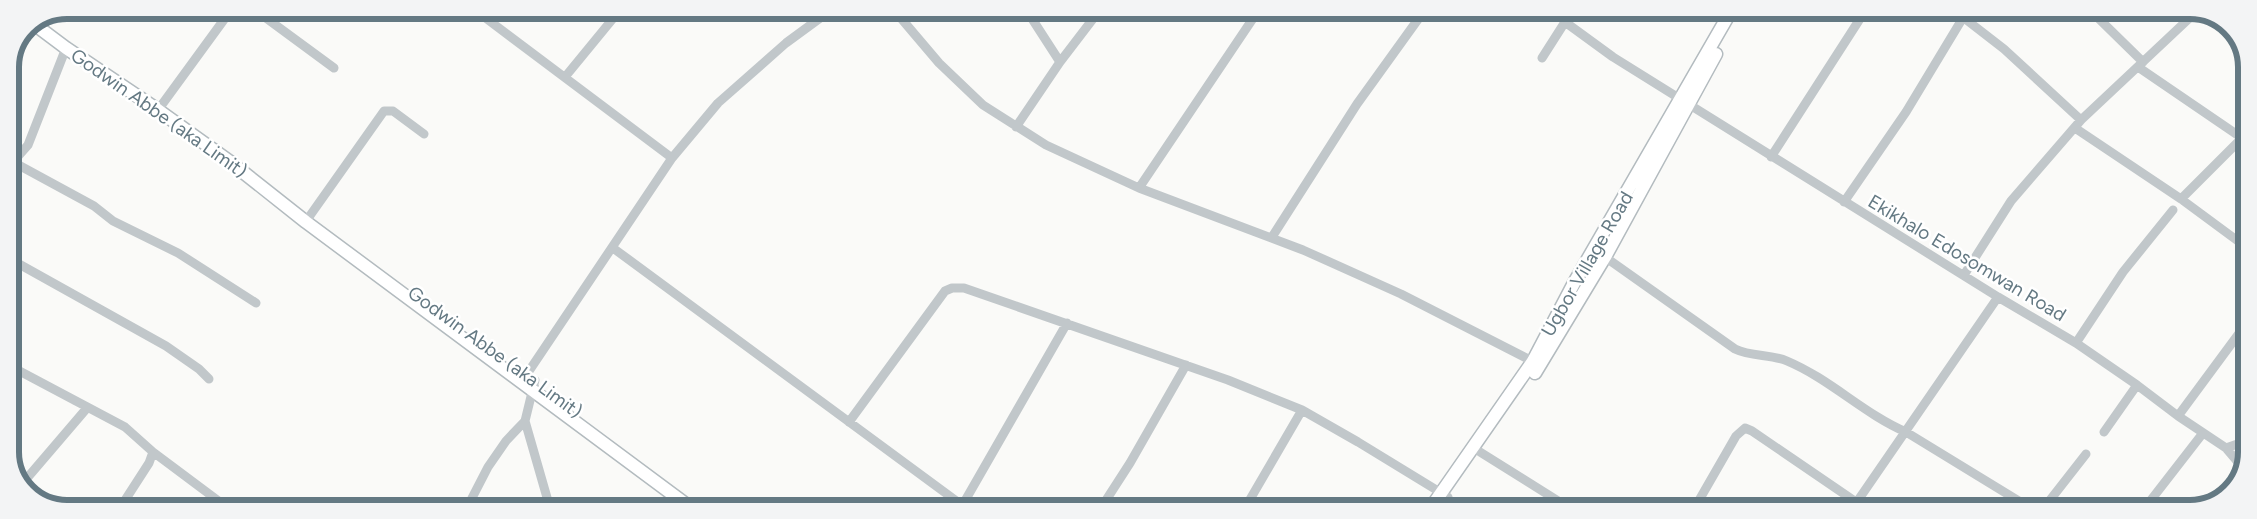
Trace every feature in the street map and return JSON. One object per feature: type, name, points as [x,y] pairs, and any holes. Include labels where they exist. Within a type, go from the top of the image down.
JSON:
[{"type":"street","points":[[158,110],[225,19]]},
{"type":"street","points":[[267,19],[334,68]]},
{"type":"street","points":[[487,19],[672,158]]},
{"type":"street","points":[[565,77],[613,19]]},
{"type":"street","points":[[548,500],[525,421],[532,381],[613,248],[672,158],[718,103],[786,43],[819,19]]},
{"type":"street","points":[[901,19],[938,63],[984,105],[1046,145],[1139,188],[1272,237],[1401,294],[1536,363]]},
{"type":"street","points":[[1033,19],[1060,62]]},
{"type":"street","points":[[1016,127],[1060,62],[1092,19]]},
{"type":"street","points":[[1139,188],[1253,19]]},
{"type":"street","points":[[1272,237],[1357,104],[1418,19]]},
{"type":"street","points":[[1542,58],[1566,19]]},
{"type":"street","name":"Ugbor Village Road","points":[[1439,500],[1480,452],[1605,257],[1683,101],[1727,19]]},
{"type":"street","name":"Ugbor Village Road","points":[[1443,500],[1444,495],[1536,363],[1574,283],[1683,101],[1735,19]]},
{"type":"street","points":[[1771,157],[1860,19]]},
{"type":"street","points":[[1844,202],[1906,112],[1962,19]]},
{"type":"street","points":[[1971,19],[2004,49],[2078,124],[2238,241]]},
{"type":"street","points":[[2098,19],[2140,65],[2238,131]]},
{"type":"street","points":[[1964,275],[2011,201],[2078,124],[2189,19]]},
{"type":"street","name":"Ekikhalo Edosomwan Road","points":[[1565,22],[1613,57],[1771,157],[2076,343],[2226,448],[2237,461]]},
{"type":"street","name":"Godwin Abbe (aka Limit)","points":[[39,28],[158,110],[229,161],[306,222],[532,381],[681,500]]},
{"type":"street","points":[[19,155],[28,145],[66,48]]},
{"type":"street","points":[[309,217],[384,111],[393,111],[424,134]]},
{"type":"street","points":[[2181,199],[2238,141]]},
{"type":"street","points":[[19,168],[94,206],[119,224],[178,253],[256,303]]},
{"type":"street","name":"Godwin Abbe (aka Limit)","points":[[284,203],[309,217],[690,500]]},
{"type":"street","points":[[2076,343],[2123,272],[2173,210]]},
{"type":"street","points":[[613,248],[955,500]]},
{"type":"street","points":[[1605,257],[1735,350],[1742,353],[1786,360],[1817,377],[1887,424],[1906,432],[2017,500]]},
{"type":"street","points":[[19,264],[166,346],[199,369],[209,379]]},
{"type":"street","points":[[849,422],[945,291],[952,288],[964,288],[1186,365],[1302,410],[1444,495]]},
{"type":"street","points":[[1858,500],[1998,297]]},
{"type":"street","points":[[968,500],[1067,323]]},
{"type":"street","points":[[2178,416],[2238,335]]},
{"type":"street","points":[[1106,500],[1130,463],[1186,365]]},
{"type":"street","points":[[19,371],[87,408],[125,426],[153,452],[217,500]]},
{"type":"street","points":[[2104,432],[2137,385]]},
{"type":"street","points":[[27,479],[87,408]]},
{"type":"street","points":[[1250,500],[1302,410]]},
{"type":"street","points":[[472,500],[488,467],[506,441],[525,421]]},
{"type":"street","points":[[1699,500],[1736,436],[1745,428],[1752,431],[1847,500]]},
{"type":"street","points":[[2151,500],[2203,432]]},
{"type":"street","points":[[2226,448],[2238,443]]},
{"type":"street","points":[[125,500],[149,463],[153,452]]},
{"type":"street","points":[[1480,452],[1550,500]]},
{"type":"street","points":[[2050,500],[2086,454]]}]
